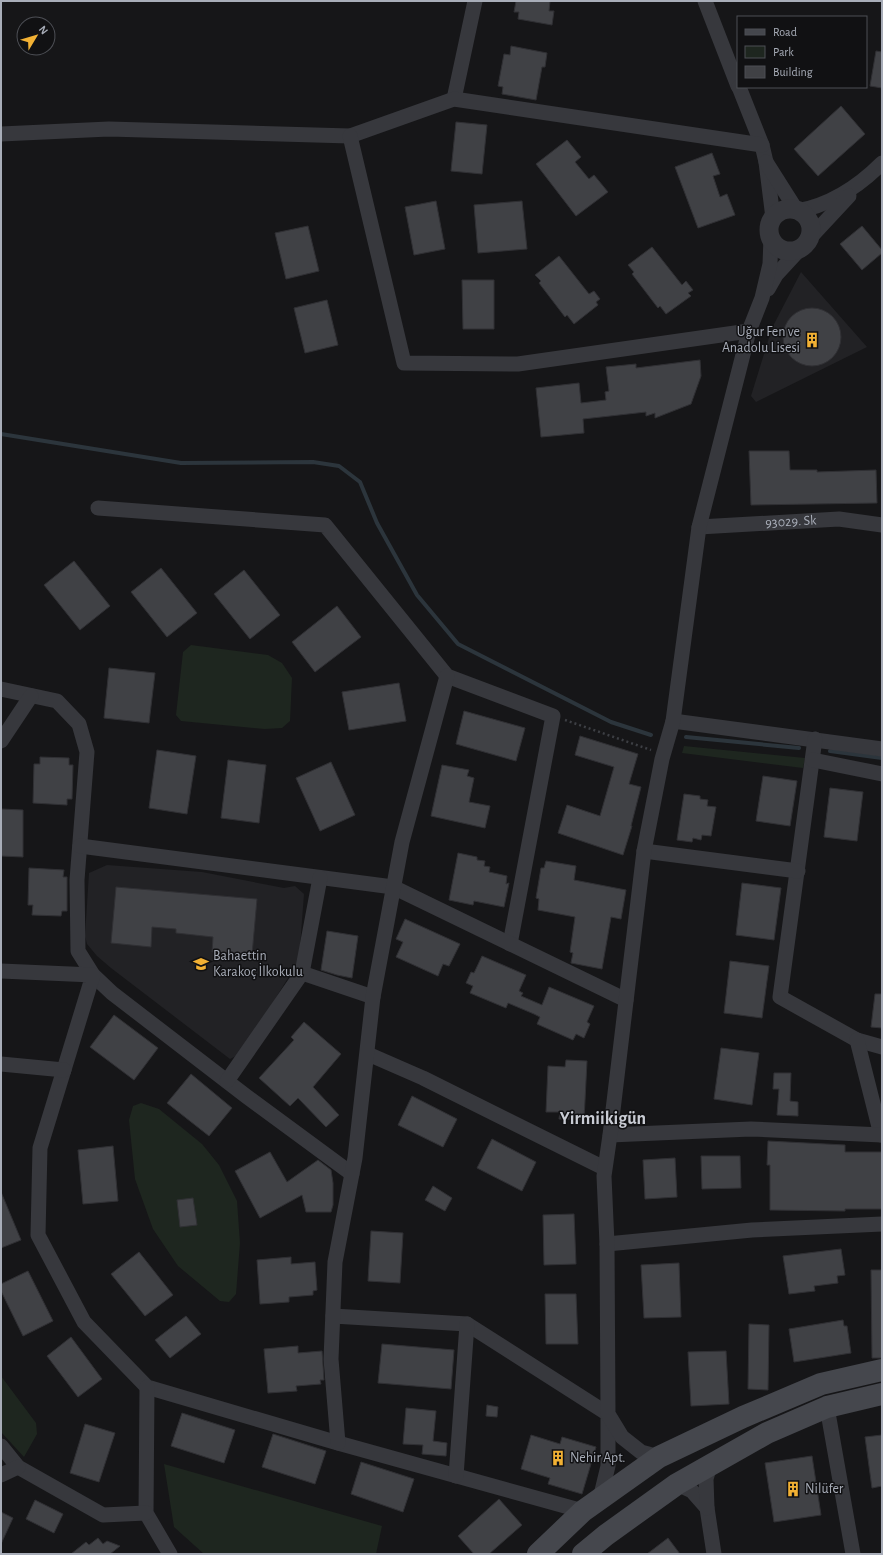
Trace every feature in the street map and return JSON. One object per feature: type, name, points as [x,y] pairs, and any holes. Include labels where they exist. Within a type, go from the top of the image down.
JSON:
[{"type":"main road","points":[[538,1554],[590,1506],[659,1457],[743,1417],[821,1384],[882,1370]]},
{"type":"main road","points":[[583,1554],[606,1535],[677,1484],[767,1433],[827,1407],[882,1394]]},
{"type":"main road","points":[[659,1457],[668,1462],[675,1472],[677,1484]]},
{"type":"main road","points":[[590,1506],[591,1519],[599,1530],[606,1535]]},
{"type":"street","points":[[454,99],[475,1]]},
{"type":"street","points":[[705,1],[737,83]]},
{"type":"street","points":[[739,88],[762,145],[766,162],[773,218],[769,231],[771,238],[774,244],[780,248],[786,251],[793,251],[804,244],[810,226],[807,219],[797,211],[766,162]]},
{"type":"street","points":[[1,134],[109,129],[350,136],[454,99],[762,145]]},
{"type":"street","points":[[350,136],[404,363],[518,364],[749,331]]},
{"type":"street","points":[[762,298],[776,275],[882,163]]},
{"type":"street","points":[[773,218],[784,210],[797,211],[813,208],[834,200],[865,180]]},
{"type":"street","points":[[93,975],[40,1148],[38,1235],[84,1322],[147,1387],[456,1476],[590,1506],[608,1466],[607,1244],[604,1168],[610,1135],[644,851],[664,754],[673,721],[699,527],[749,331],[762,298],[770,264],[771,238]]},
{"type":"street","points":[[98,508],[325,525],[447,676],[553,716],[510,944]]},
{"type":"street","name":"93029. Sk","points":[[699,527],[839,519],[882,525]]},
{"type":"street","points":[[338,1443],[331,1359],[335,1262],[352,1174],[368,1054],[373,997],[393,887],[402,842],[447,676]]},
{"type":"street","points":[[1,689],[57,701],[79,724],[87,752],[77,880],[78,951],[93,975],[112,992],[227,1081],[352,1174]]},
{"type":"street","points":[[1,741],[31,696]]},
{"type":"street","points":[[673,721],[882,749]]},
{"type":"street","points":[[815,739],[780,997],[857,1040],[882,1047]]},
{"type":"street","points":[[813,760],[882,774]]},
{"type":"street","points":[[80,846],[393,887],[626,1000]]},
{"type":"street","points":[[644,851],[798,871]]},
{"type":"street","points":[[227,1081],[302,973],[320,878]]},
{"type":"street","points":[[1,971],[93,975]]},
{"type":"street","points":[[302,973],[373,997]]},
{"type":"street","points":[[610,1135],[751,1129],[881,1135],[857,1040]]},
{"type":"street","points":[[368,1054],[423,1078],[604,1168]]},
{"type":"street","points":[[1,1064],[64,1070]]},
{"type":"street","points":[[607,1244],[752,1230],[882,1224]]},
{"type":"street","points":[[333,1316],[467,1324],[608,1414],[622,1437],[641,1452],[659,1457]]},
{"type":"street","points":[[456,1476],[467,1324]]},
{"type":"street","points":[[147,1387],[146,1513],[170,1554]]},
{"type":"street","points":[[827,1407],[853,1554]]},
{"type":"street","points":[[1,1446],[18,1467],[103,1515],[146,1513]]},
{"type":"street","points":[[710,1465],[706,1479],[707,1508],[714,1554]]},
{"type":"street","points":[[1,1475],[18,1467]]},
{"type":"street","points":[[677,1484],[692,1491],[707,1508]]},
{"type":"path","points":[[553,716],[664,754]]},
{"type":"shaded area","points":[[801,272],[867,347],[756,402],[751,396],[772,328]]},
{"type":"shaded area","name":"Bahaettin Karakoç İlkokulu","points":[[107,865],[202,872],[284,888],[295,886],[304,894],[299,960],[242,1053],[230,1059],[111,968],[97,956],[87,944],[85,936],[89,873]]},
{"type":"green space","points":[[191,645],[268,655],[282,663],[292,678],[290,721],[282,728],[265,729],[181,721],[176,715],[183,652]]},
{"type":"green space","points":[[684,746],[805,758],[803,768],[682,753]]},
{"type":"green space","points":[[141,1103],[159,1109],[202,1144],[219,1165],[237,1201],[240,1243],[236,1294],[229,1302],[220,1301],[178,1266],[153,1229],[135,1179],[129,1120],[133,1106]]},
{"type":"green space","points":[[1,1376],[36,1423],[37,1434],[24,1457],[1,1432]]},
{"type":"green space","points":[[164,1464],[382,1526],[376,1554],[204,1554],[174,1527]]},
{"type":"building","points":[[516,1],[550,1],[549,11],[554,11],[552,25],[518,19],[519,12],[514,12]]},
{"type":"building","points":[[511,46],[547,53],[545,67],[542,67],[536,100],[502,94],[503,87],[498,86],[504,54],[510,55]]},
{"type":"building","points":[[876,51],[882,52],[882,88],[870,86]]},
{"type":"building","points":[[841,106],[865,134],[818,176],[794,149]]},
{"type":"building","points":[[456,122],[487,125],[482,174],[451,171]]},
{"type":"building","points":[[567,140],[581,157],[575,162],[589,179],[594,175],[608,192],[576,216],[536,164]]},
{"type":"building","points":[[712,153],[720,174],[713,176],[720,197],[727,194],[735,215],[698,228],[675,167]]},
{"type":"building","points":[[436,201],[445,249],[414,255],[405,207]]},
{"type":"building","points":[[522,201],[527,249],[478,253],[474,205]]},
{"type":"building","points":[[308,226],[319,271],[286,279],[275,233]]},
{"type":"building","points":[[862,226],[882,250],[882,253],[862,270],[840,244]]},
{"type":"building","points":[[652,247],[682,285],[686,281],[693,290],[688,293],[691,296],[666,314],[660,306],[658,308],[632,274],[634,272],[628,265]]},
{"type":"building","points":[[559,256],[589,294],[594,291],[600,299],[596,302],[598,305],[574,324],[567,315],[565,317],[539,283],[541,281],[535,275]]},
{"type":"building","points":[[462,280],[494,280],[494,329],[463,329]]},
{"type":"building","points":[[327,300],[338,345],[305,353],[294,308]]},
{"type":"building","name":"Uğur Fen ve Anadolu Lisesi","points":[[812,308],[823,310],[836,321],[839,326],[841,337],[839,348],[828,361],[823,364],[812,366],[801,364],[788,353],[785,348],[783,337],[785,326],[796,313],[801,310]]},
{"type":"building","points":[[700,360],[701,376],[691,404],[655,418],[655,413],[646,416],[646,412],[583,419],[584,433],[541,437],[536,388],[579,383],[581,403],[606,400],[605,392],[609,391],[606,367],[636,364],[636,368]]},
{"type":"building","points":[[749,451],[789,451],[790,470],[817,470],[817,472],[876,470],[877,503],[751,505]]},
{"type":"building","points":[[74,561],[110,606],[80,630],[44,585]]},
{"type":"building","points":[[161,568],[197,613],[167,637],[131,592]]},
{"type":"building","points":[[244,570],[280,615],[250,639],[214,594]]},
{"type":"building","points":[[337,606],[361,637],[315,672],[292,642]]},
{"type":"building","points":[[109,668],[155,673],[149,723],[104,718]]},
{"type":"building","points":[[399,683],[406,721],[349,730],[342,692]]},
{"type":"building","points":[[464,711],[525,728],[516,761],[456,744]]},
{"type":"building","points":[[580,736],[638,754],[629,784],[641,787],[632,826],[623,855],[558,833],[567,805],[600,816],[614,767],[575,755]]},
{"type":"building","points":[[157,750],[196,756],[187,814],[149,808]]},
{"type":"building","points":[[40,757],[69,758],[69,765],[73,765],[72,799],[67,799],[67,805],[33,803],[34,764],[40,764]]},
{"type":"building","points":[[228,760],[266,765],[259,823],[221,818]]},
{"type":"building","points":[[331,762],[355,815],[320,831],[296,778]]},
{"type":"building","points":[[442,765],[469,770],[467,776],[474,778],[469,802],[490,806],[485,828],[431,816]]},
{"type":"building","points":[[763,776],[797,781],[790,826],[756,821]]},
{"type":"building","points":[[830,788],[863,792],[857,841],[824,837]]},
{"type":"building","points":[[684,794],[700,796],[700,799],[708,800],[707,806],[716,807],[711,836],[702,835],[701,840],[693,838],[692,842],[677,840]]},
{"type":"building","points":[[1,809],[23,810],[23,857],[1,856]]},
{"type":"building","points":[[458,853],[477,857],[477,860],[485,861],[484,866],[490,867],[489,872],[507,876],[506,884],[509,883],[504,907],[474,901],[473,905],[449,900]]},
{"type":"building","points":[[546,861],[576,866],[574,880],[626,890],[621,919],[611,917],[602,969],[571,963],[573,953],[570,952],[575,917],[538,910],[539,899],[536,898],[541,868],[544,868]]},
{"type":"building","points":[[29,868],[64,870],[63,877],[67,877],[67,911],[62,911],[61,916],[32,915],[33,905],[28,905]]},
{"type":"building","points":[[742,883],[781,888],[774,940],[736,935]]},
{"type":"building","points":[[116,887],[257,899],[252,955],[212,952],[213,937],[176,933],[176,929],[152,927],[151,947],[111,943]]},
{"type":"building","points":[[405,919],[460,944],[449,966],[443,964],[438,976],[396,957],[403,942],[396,939]]},
{"type":"building","points":[[327,931],[358,936],[352,978],[321,970]]},
{"type":"building","points":[[482,956],[526,975],[519,991],[523,993],[521,996],[542,1005],[549,987],[594,1006],[587,1022],[590,1024],[584,1038],[576,1034],[573,1040],[537,1024],[540,1017],[534,1014],[508,1003],[506,1008],[470,993],[473,986],[466,983],[471,972],[474,973]]},
{"type":"building","points":[[730,961],[769,966],[762,1018],[724,1013]]},
{"type":"building","points":[[875,994],[882,994],[882,1028],[871,1027]]},
{"type":"building","points":[[114,1015],[158,1048],[134,1080],[90,1047]]},
{"type":"building","points":[[304,1022],[341,1054],[313,1087],[339,1115],[326,1127],[298,1098],[290,1106],[259,1078],[294,1040],[291,1037]]},
{"type":"building","points":[[721,1048],[759,1053],[752,1105],[714,1099]]},
{"type":"building","points":[[566,1060],[587,1061],[584,1120],[559,1119],[560,1112],[546,1112],[548,1066],[565,1067]]},
{"type":"building","points":[[774,1073],[791,1073],[790,1101],[798,1102],[798,1116],[777,1115],[779,1089],[773,1089]]},
{"type":"building","points":[[191,1074],[232,1108],[209,1136],[167,1103]]},
{"type":"building","points":[[412,1096],[457,1119],[443,1147],[398,1125]]},
{"type":"building","points":[[492,1139],[536,1162],[522,1191],[477,1168]]},
{"type":"building","points":[[768,1141],[845,1145],[845,1152],[882,1152],[882,1209],[845,1209],[845,1211],[770,1210],[770,1165],[767,1165]]},
{"type":"building","points":[[113,1146],[118,1201],[83,1204],[78,1150]]},
{"type":"building","points":[[270,1152],[287,1182],[318,1160],[331,1170],[333,1183],[333,1205],[331,1212],[306,1212],[302,1195],[260,1218],[235,1171]]},
{"type":"building","points":[[701,1156],[740,1156],[741,1188],[702,1189]]},
{"type":"building","points":[[675,1158],[677,1197],[645,1199],[643,1160]]},
{"type":"building","points":[[433,1186],[452,1198],[445,1211],[425,1200]]},
{"type":"building","points":[[1,1192],[21,1240],[1,1248]]},
{"type":"building","points":[[193,1198],[197,1225],[180,1227],[177,1200]]},
{"type":"building","points":[[574,1214],[576,1264],[544,1265],[543,1215]]},
{"type":"building","points":[[371,1231],[403,1233],[400,1283],[368,1281]]},
{"type":"building","points":[[841,1249],[845,1275],[837,1276],[838,1283],[814,1286],[815,1291],[789,1294],[783,1256]]},
{"type":"building","points":[[139,1252],[173,1295],[145,1316],[111,1274]]},
{"type":"building","points":[[291,1257],[291,1264],[315,1262],[317,1290],[313,1291],[313,1295],[289,1297],[289,1302],[260,1304],[257,1260]]},
{"type":"building","points":[[679,1263],[681,1317],[644,1318],[641,1265]]},
{"type":"building","points":[[871,1270],[882,1270],[882,1358],[872,1358]]},
{"type":"building","points":[[28,1271],[53,1321],[23,1336],[1,1291],[1,1284]]},
{"type":"building","points":[[545,1294],[576,1294],[578,1344],[546,1344]]},
{"type":"building","points":[[186,1316],[201,1334],[170,1358],[155,1340]]},
{"type":"building","points":[[843,1320],[844,1326],[847,1326],[851,1353],[794,1362],[789,1329]]},
{"type":"building","points":[[749,1324],[769,1325],[768,1390],[748,1389]]},
{"type":"building","points":[[71,1337],[102,1379],[78,1397],[47,1356]]},
{"type":"building","points":[[382,1344],[454,1350],[451,1389],[378,1383]]},
{"type":"building","points":[[298,1346],[298,1353],[322,1351],[324,1380],[320,1380],[321,1384],[296,1386],[297,1391],[268,1393],[264,1349]]},
{"type":"building","points":[[726,1351],[729,1404],[691,1406],[688,1352]]},
{"type":"building","points":[[487,1405],[498,1407],[497,1417],[486,1416]]},
{"type":"building","points":[[406,1408],[436,1411],[433,1441],[447,1443],[446,1456],[422,1454],[423,1445],[403,1444]]},
{"type":"building","points":[[182,1413],[235,1430],[224,1463],[171,1446]]},
{"type":"building","points":[[85,1424],[115,1433],[99,1482],[70,1473]]},
{"type":"building","points":[[273,1434],[326,1451],[315,1484],[262,1467]]},
{"type":"building","name":"Nehir Apt.","points":[[531,1435],[560,1444],[562,1437],[596,1447],[582,1494],[548,1484],[550,1478],[521,1469]]},
{"type":"building","points":[[882,1435],[882,1486],[872,1488],[865,1437]]},
{"type":"building","name":"Nilüfer","points":[[812,1456],[821,1515],[774,1522],[765,1463]]},
{"type":"building","points":[[361,1462],[414,1479],[403,1512],[351,1494]]},
{"type":"building","points":[[499,1499],[522,1525],[489,1554],[474,1554],[458,1536]]},
{"type":"building","points":[[35,1500],[63,1514],[54,1533],[26,1519]]},
{"type":"building","points":[[1,1512],[13,1518],[1,1544]]},
{"type":"building","points":[[98,1538],[103,1544],[107,1541],[120,1546],[110,1554],[71,1554],[86,1542],[89,1545]]},
{"type":"building","points":[[668,1538],[680,1554],[647,1554]]},
{"type":"waterway","points":[[1,434],[181,463],[313,462],[339,466],[360,482],[377,523],[417,595],[458,644],[611,722],[651,735]]},
{"type":"waterway","points":[[686,737],[799,748]]},
{"type":"waterway","points":[[830,751],[882,758]]},
{"type":"place","name":"Uğur Fen ve Anadolu Lisesi","points":[[812,340]]},
{"type":"place","name":"Bahaettin Karakoç İlkokulu","points":[[201,964]]},
{"type":"place","name":"Nehir Apt.","points":[[558,1458]]},
{"type":"place","name":"Nilüfer","points":[[793,1489]]},
{"type":"district","name":"Yirmiikigün","points":[[603,1119]]}]
